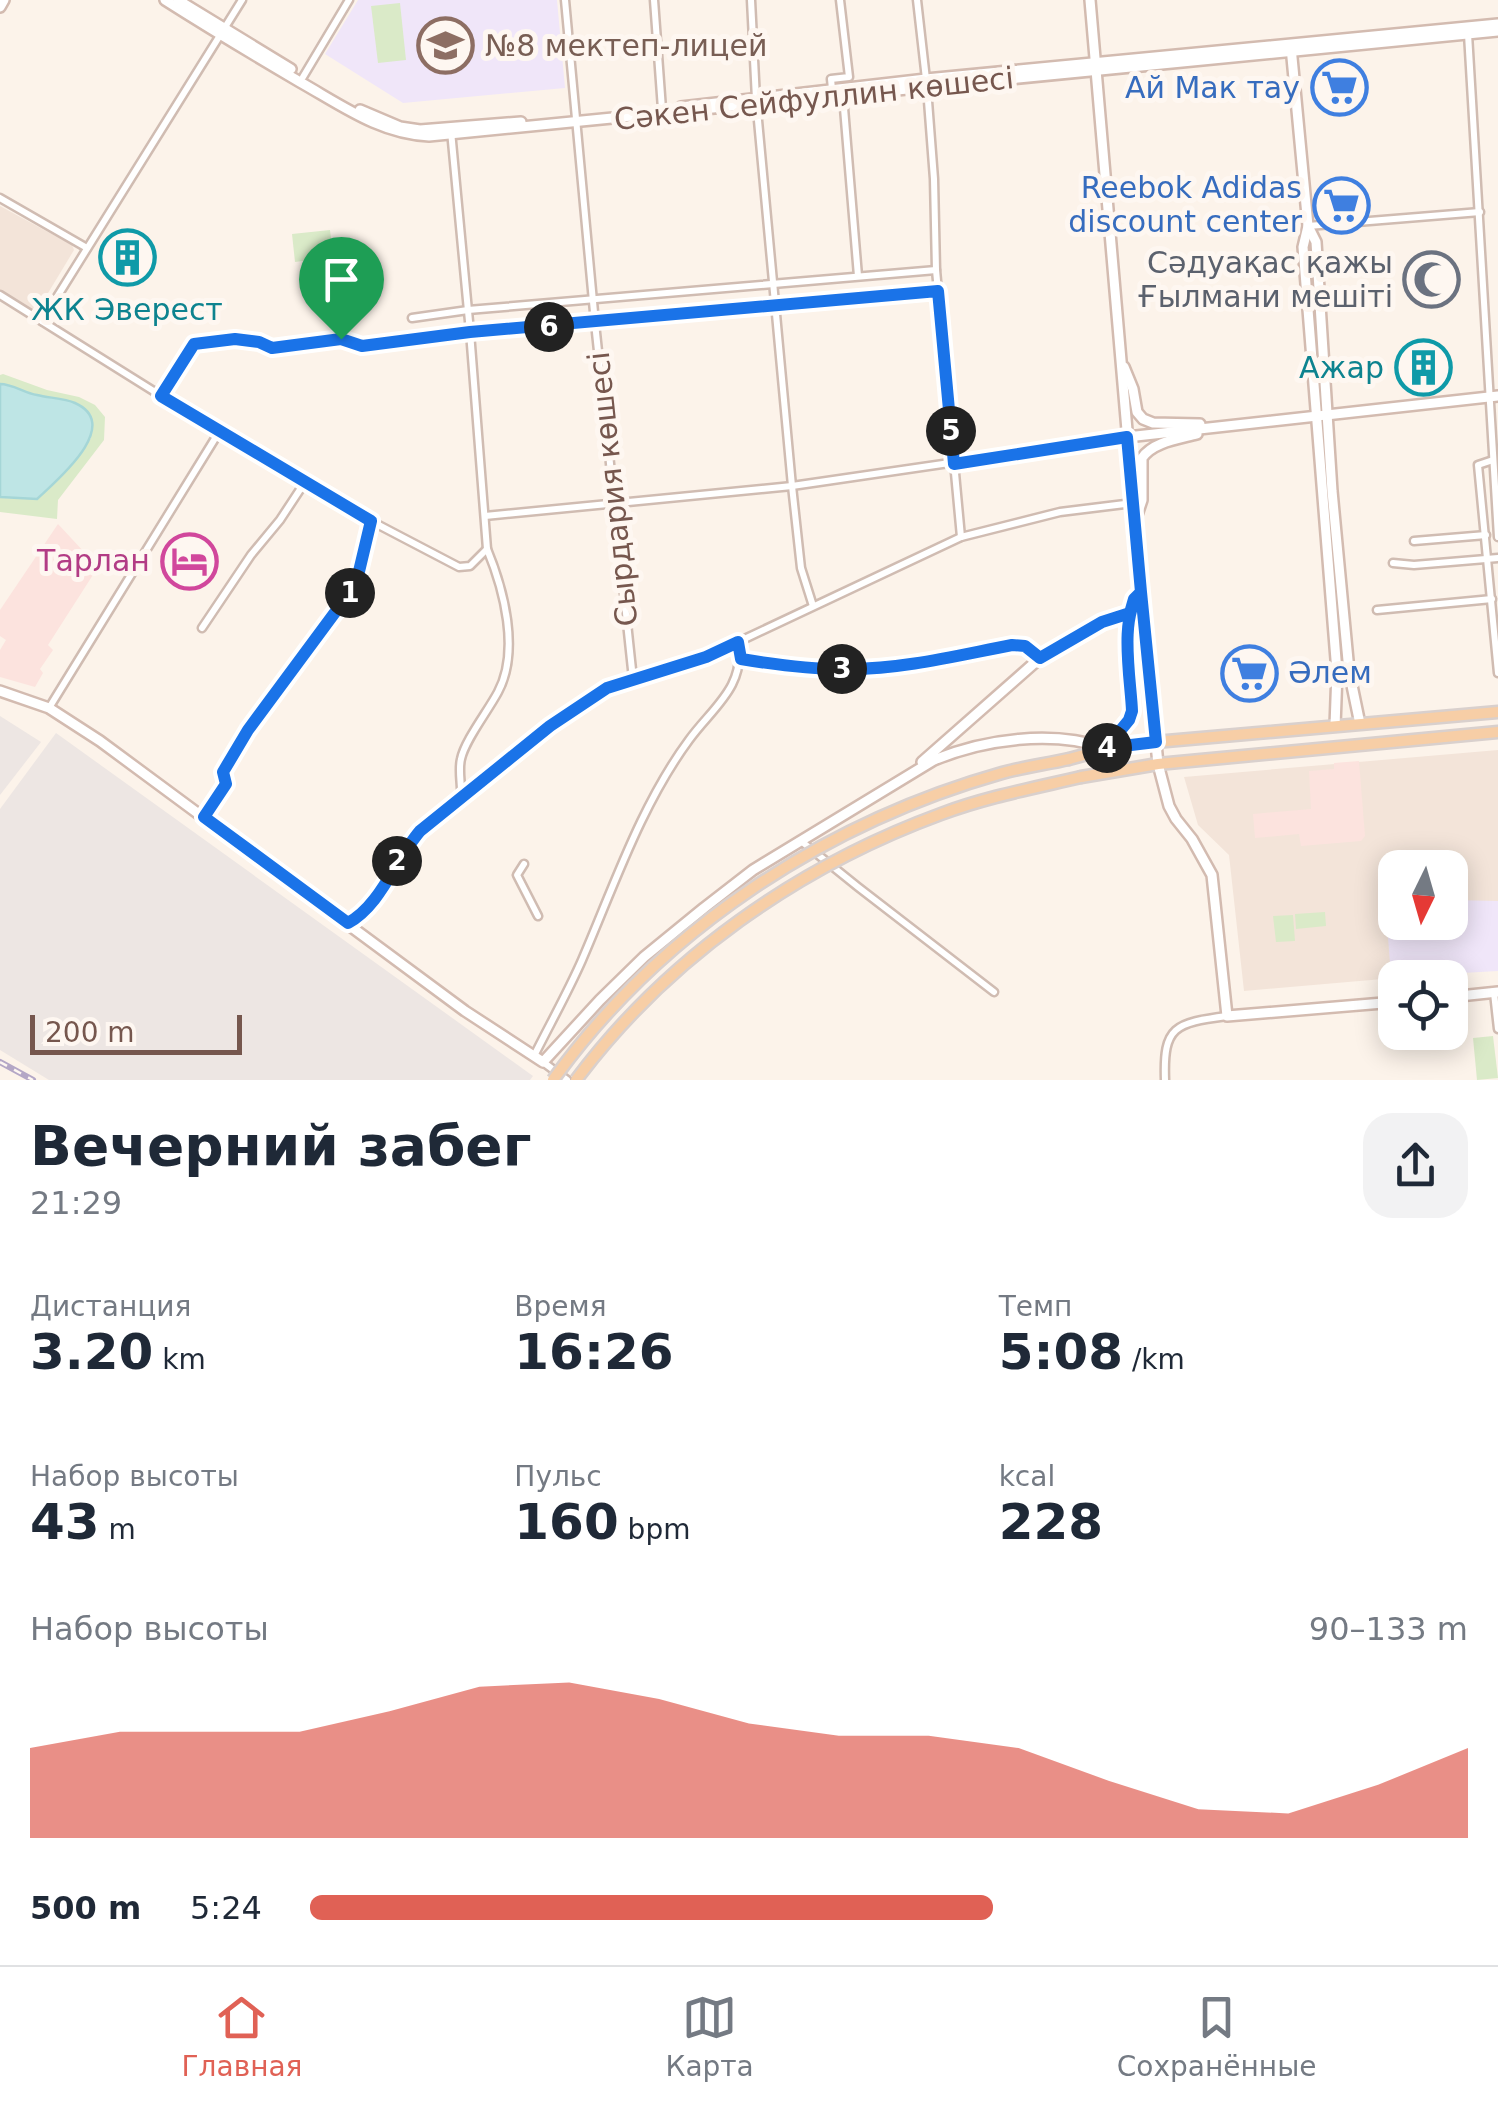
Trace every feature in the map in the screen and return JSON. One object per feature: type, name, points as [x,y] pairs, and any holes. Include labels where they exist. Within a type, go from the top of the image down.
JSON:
[{"type":"main road","points":[[1106,748],[1132,711],[1130,613],[1141,592]]},
{"type":"main road","points":[[553,1080],[602,1018],[652,967],[712,916],[774,873],[913,804],[1004,773],[1106,748],[1498,712]]},
{"type":"main road","points":[[576,1080],[639,1006],[698,952],[760,905],[855,851],[942,813],[992,797],[1158,764],[1498,732]]},
{"type":"street","points":[[0,7],[4,0]]},
{"type":"street","name":"Сәкен Сейфуллин көшесі","points":[[165,0],[383,121],[400,127],[451,132]]},
{"type":"street","name":"Сәкен Сейфуллин көшесі","points":[[178,0],[357,115],[410,135],[756,102],[832,90],[1093,70],[1498,28]]},
{"type":"street","points":[[42,321],[242,0]]},
{"type":"street","points":[[304,77],[349,0]]},
{"type":"street","name":"Сырдария көшесі","points":[[565,0],[633,678]]},
{"type":"street","name":"Сәкен Сейфуллин көшесі","points":[[654,0],[662,109]]},
{"type":"street","points":[[751,0],[756,102],[792,486],[801,568],[813,606]]},
{"type":"street","points":[[832,90],[832,79],[849,77],[840,0]]},
{"type":"street","points":[[917,0],[927,83],[936,270],[961,537]]},
{"type":"street","points":[[1090,0],[1093,70],[1158,764],[1176,819],[1212,875],[1226,1016]]},
{"type":"street","points":[[1468,31],[1493,397],[1492,460],[1498,537]]},
{"type":"street","points":[[1291,49],[1308,226],[1303,247],[1336,672],[1335,726]]},
{"type":"street","name":"Сәкен Сейфуллин көшесі","points":[[576,120],[662,109],[843,96],[927,83]]},
{"type":"street","points":[[843,96],[858,276]]},
{"type":"street","points":[[451,132],[487,549],[510,642],[509,660],[498,691],[462,756],[461,798]]},
{"type":"street","points":[[0,198],[87,248]]},
{"type":"street","points":[[1308,226],[1480,212]]},
{"type":"street","points":[[1308,226],[1316,242],[1349,671],[1360,724]]},
{"type":"street","points":[[412,318],[936,270]]},
{"type":"street","points":[[161,396],[194,344],[235,339],[272,348],[341,339],[362,346],[470,332],[938,291]]},
{"type":"street","points":[[0,296],[219,432],[371,521],[459,567],[470,566],[487,549]]},
{"type":"street","points":[[1120,357],[1133,388],[1137,412],[1143,419],[1152,423],[1223,426]]},
{"type":"street","points":[[486,516],[792,486],[1127,437],[1493,397]]},
{"type":"street","points":[[1135,524],[1142,500],[1142,458],[1147,450],[1223,426]]},
{"type":"street","points":[[50,708],[219,432]]},
{"type":"street","points":[[1492,460],[1478,465],[1498,673]]},
{"type":"street","points":[[202,628],[305,482]]},
{"type":"street","points":[[348,923],[362,916],[420,831],[550,726],[607,688],[706,657],[961,537],[1060,512],[1133,502]]},
{"type":"street","points":[[204,817],[226,784],[223,772],[248,730],[356,584],[371,521]]},
{"type":"street","points":[[1414,541],[1486,535]]},
{"type":"street","points":[[1393,563],[1498,558]]},
{"type":"street","points":[[1377,610],[1492,599]]},
{"type":"street","points":[[905,777],[1040,658],[1102,622],[1130,613]]},
{"type":"street","points":[[538,1059],[650,804],[689,740],[734,682],[741,659],[738,642]]},
{"type":"street","points":[[741,659],[854,670],[1012,645],[1025,646],[1040,658]]},
{"type":"street","points":[[1336,672],[1349,671]]},
{"type":"street","points":[[0,691],[50,708],[100,741],[465,1011],[567,1080]]},
{"type":"street","points":[[538,1059],[644,957],[753,870],[934,760],[960,749],[1028,739],[1085,742],[1106,748]]},
{"type":"street","points":[[802,841],[994,992]]},
{"type":"street","points":[[524,864],[518,874],[538,916]]},
{"type":"street","points":[[1468,994],[1496,992],[1498,1030]]},
{"type":"street","points":[[1165,1080],[1168,1038],[1174,1031],[1199,1021],[1378,1003]]},
{"type":"shaded area","name":"№8 мектеп-лицей","points":[[358,0],[557,0],[565,88],[403,103],[325,54]]},
{"type":"shaded area","points":[[0,206],[72,245],[74,250],[39,308],[32,311],[0,292]]},
{"type":"shaded area","points":[[58,524],[98,567],[48,645],[53,650],[40,669],[43,673],[35,687],[0,677],[0,650],[6,640],[0,636],[0,610]]},
{"type":"shaded area","points":[[0,716],[41,742],[0,795]]},
{"type":"shaded area","points":[[56,733],[533,1076],[530,1080],[49,1080],[0,1050],[0,809]]},
{"type":"shaded area","points":[[1498,750],[1498,969],[1468,972],[1468,960],[1378,960],[1378,979],[1244,991],[1229,855],[1198,825],[1184,777]]},
{"type":"shaded area","points":[[1359,761],[1365,836],[1361,841],[1301,846],[1299,834],[1255,838],[1253,814],[1311,809],[1309,771]]},
{"type":"shaded area","points":[[1468,900],[1498,901],[1498,971],[1468,973],[1468,960],[1390,960],[1388,940],[1468,940]]},
{"type":"green space","points":[[400,3],[406,60],[378,63],[371,6]]},
{"type":"green space","points":[[330,230],[333,257],[295,262],[292,234]]},
{"type":"green space","points":[[3,374],[79,397],[95,405],[105,417],[104,440],[58,500],[57,519],[0,512],[0,498],[37,499],[61,477],[91,438],[76,403],[0,384]]},
{"type":"green space","points":[[1325,912],[1326,926],[1296,929],[1295,914]]},
{"type":"green space","points":[[1293,915],[1295,941],[1276,942],[1273,916]]},
{"type":"green space","points":[[1493,1036],[1498,1078],[1477,1080],[1473,1038]]},
{"type":"water","points":[[0,384],[75,403],[88,413],[92,425],[82,452],[37,499],[0,497]]},
{"type":"railway","points":[[0,1062],[33,1080]]},
{"type":"place","name":"№8 мектеп-лицей","points":[[446,46]]},
{"type":"place","name":"Ай Мак тау","points":[[1339,88]]},
{"type":"place","name":"Reebok Adidas discount center","points":[[1341,205]]},
{"type":"place","name":"ЖК Эверест","points":[[127,258]]},
{"type":"place","name":"Сәдуақас қажы Ғылмани мешіті","points":[[1432,280]]},
{"type":"place","name":"Ажар","points":[[1423,368]]},
{"type":"place","name":"Тарлан","points":[[189,561]]},
{"type":"place","name":"Әлем","points":[[1249,673]]},
{"type":"route","points":[[341,339],[272,348],[235,339],[194,344],[161,396],[371,521],[356,584],[248,730],[223,772],[226,784],[204,817],[348,923],[362,916],[420,831],[550,726],[607,688],[706,657],[738,642],[741,659],[824,669],[914,663],[1012,645],[1025,646],[1040,658],[1102,622],[1130,613],[1141,592],[1156,742],[1106,748],[1132,711],[1128,632],[1130,613],[1134,599],[1141,592],[1127,437],[954,464],[938,291],[470,332],[362,346],[341,339]]}]
